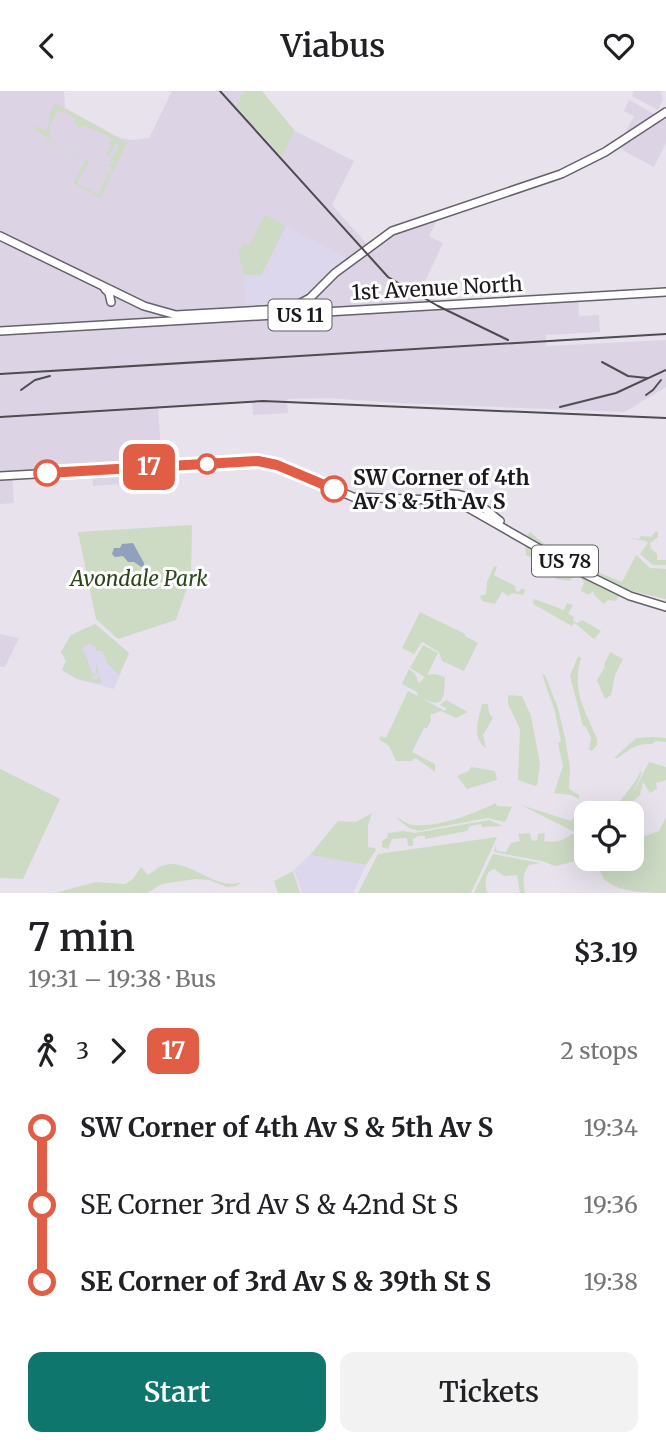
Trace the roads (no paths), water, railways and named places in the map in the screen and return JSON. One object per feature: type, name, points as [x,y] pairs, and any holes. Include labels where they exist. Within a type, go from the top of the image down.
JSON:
[{"type":"main road","points":[[0,236],[144,306],[168,314],[245,312],[290,307],[310,298],[335,273],[392,231],[545,182],[621,143],[666,112]]},
{"type":"main road","points":[[597,156],[609,159]]},
{"type":"main road","points":[[99,285],[108,291],[111,302]]},
{"type":"main road","name":"1st Avenue North","points":[[0,331],[666,292]]},
{"type":"main road","name":"US 78","points":[[0,476],[253,459],[268,461],[353,497],[423,499],[469,507],[577,570],[630,596],[666,605]]},
{"type":"main road","name":"US 78","points":[[423,499],[444,493],[457,493],[467,497],[519,534],[606,582],[666,605]]},
{"type":"water","points":[[133,543],[144,563],[143,568],[134,562],[128,562],[123,556],[115,557],[112,554],[114,548]]},
{"type":"railway","points":[[220,91],[388,277],[438,306],[508,340]]},
{"type":"railway","points":[[0,374],[666,334]]},
{"type":"railway","points":[[602,362],[628,376],[647,378]]},
{"type":"railway","points":[[560,407],[616,393],[666,370]]},
{"type":"railway","points":[[21,390],[35,380],[50,376]]},
{"type":"railway","points":[[646,395],[661,380]]},
{"type":"railway","points":[[0,417],[263,401],[666,418]]},
{"type":"place","name":"SW Corner of 4th Av S & 5th Av S","points":[[334,489]]},
{"type":"park label","name":"Avondale Park","points":[[139,578]]}]
